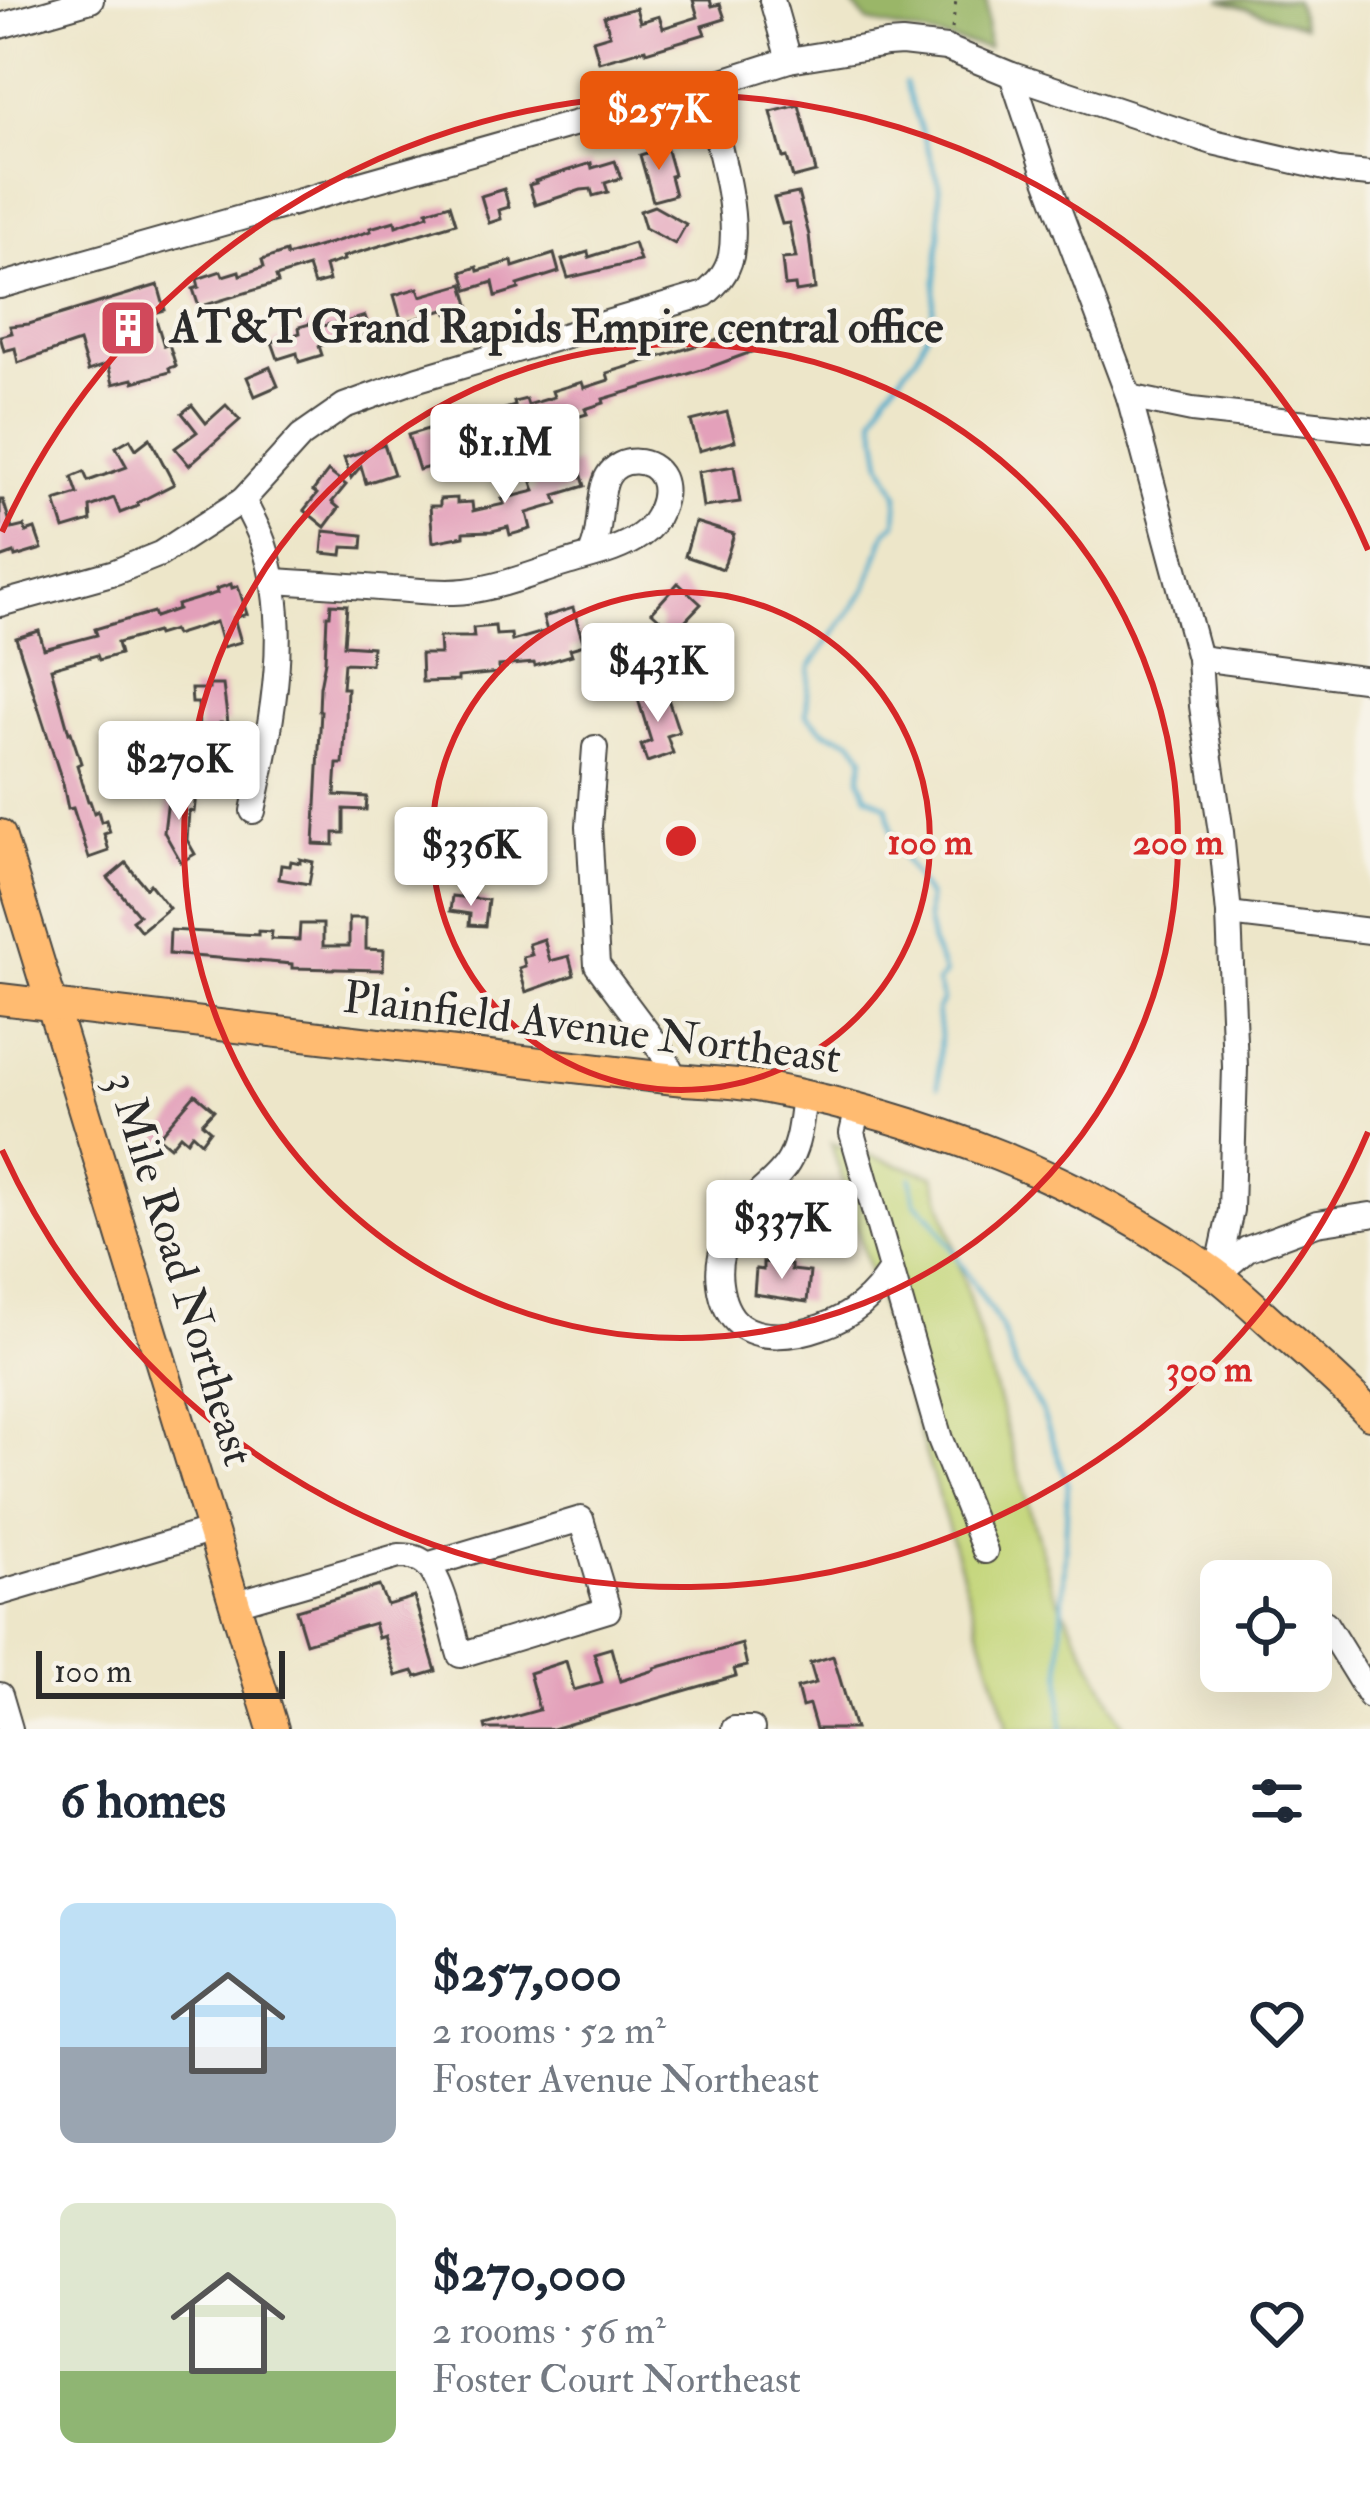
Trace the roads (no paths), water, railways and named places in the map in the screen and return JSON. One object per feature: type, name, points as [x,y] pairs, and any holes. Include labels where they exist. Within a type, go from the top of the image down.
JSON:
[{"type":"main road","name":"3 Mile Road Northeast","points":[[0,835],[274,1729]]},
{"type":"main road","name":"Plainfield Avenue Northeast","points":[[0,999],[761,1087],[913,1124],[1028,1167],[1163,1239],[1217,1275],[1370,1414]]},
{"type":"street","points":[[0,26],[91,0]]},
{"type":"street","points":[[772,0],[789,60]]},
{"type":"street","points":[[0,286],[789,60],[902,43],[946,47],[1012,75],[1213,142],[1370,174]]},
{"type":"street","points":[[1012,75],[1129,397],[1199,658],[1229,914],[1235,1067],[1231,1210],[1217,1275]]},
{"type":"street","points":[[0,604],[115,572],[160,554],[243,500],[302,436],[344,406],[705,294],[722,280],[731,255],[731,202],[704,87]]},
{"type":"street","points":[[1129,397],[1192,410],[1370,430]]},
{"type":"street","points":[[243,500],[263,542],[279,637],[271,720],[253,811]]},
{"type":"street","points":[[272,581],[467,591],[590,556]]},
{"type":"street","points":[[1199,658],[1370,680]]},
{"type":"street","points":[[595,748],[589,826],[597,965],[662,1052],[675,1079]]},
{"type":"street","points":[[1229,914],[1370,931]]},
{"type":"street","points":[[804,1096],[792,1156],[740,1213],[725,1241],[719,1277],[726,1308],[736,1322],[756,1334],[813,1330],[864,1304],[891,1270]]},
{"type":"street","points":[[858,1108],[851,1133],[940,1438],[985,1551]]},
{"type":"street","points":[[1217,1275],[1247,1249],[1317,1223],[1370,1215]]},
{"type":"street","points":[[236,1603],[398,1556],[415,1557],[436,1579],[460,1655],[608,1610],[580,1519],[427,1565]]},
{"type":"street","points":[[0,1593],[213,1530]]},
{"type":"street","points":[[1332,1634],[1370,1696]]},
{"type":"street","points":[[0,1696],[10,1729]]},
{"type":"street","points":[[734,1729],[752,1729]]},
{"type":"waterway","points":[[905,83],[939,182],[940,234],[932,321],[917,355],[874,416],[882,462],[898,495],[896,523],[886,532],[866,589],[810,667],[806,715],[826,732],[852,740],[864,756],[860,778],[867,795],[887,806],[894,843],[928,897],[933,947],[945,974],[937,983],[943,1000],[937,1010],[938,1086]]},
{"type":"waterway","points":[[911,1178],[915,1202],[932,1218],[1002,1328],[1015,1367],[1042,1412],[1068,1484],[1062,1729]]},
{"type":"place","name":"AT&T Grand Rapids Empire central office","points":[[128,328]]}]
